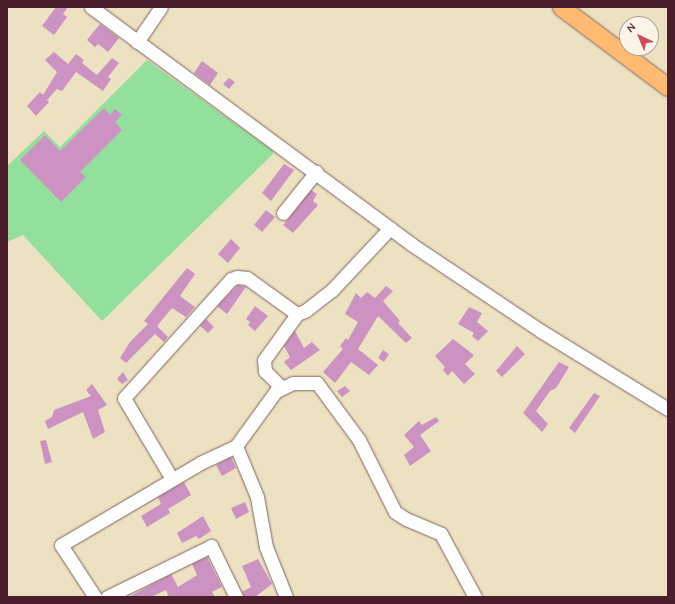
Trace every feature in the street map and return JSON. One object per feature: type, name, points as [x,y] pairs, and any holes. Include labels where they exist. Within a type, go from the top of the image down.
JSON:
[{"type":"main road","points":[[561,7],[668,87]]},
{"type":"street","points":[[91,7],[449,270],[541,331],[668,409]]},
{"type":"street","points":[[137,42],[161,7]]},
{"type":"street","points":[[283,213],[316,172]]},
{"type":"street","points":[[281,386],[265,371],[264,360],[297,314],[305,311],[332,290],[390,228]]},
{"type":"street","points":[[172,479],[124,398],[231,279],[237,277],[247,278],[297,314]]},
{"type":"street","points":[[95,597],[61,545],[172,479],[236,446],[281,386],[293,383],[317,383],[359,440],[395,512],[406,520],[441,534],[476,597]]},
{"type":"street","points":[[236,446],[257,497],[266,546],[286,597]]},
{"type":"street","points":[[107,597],[211,546],[236,597]]},
{"type":"green space","points":[[147,60],[273,151],[273,154],[102,321],[23,235],[7,242],[7,166],[44,131],[60,147]]},
{"type":"building","points":[[56,7],[68,7],[63,14],[67,17],[54,35],[42,26]]},
{"type":"building","points":[[100,24],[119,38],[108,52],[98,44],[95,47],[87,40]]},
{"type":"building","points":[[54,52],[68,64],[76,54],[84,60],[82,63],[97,75],[112,58],[119,63],[108,77],[111,79],[103,91],[76,72],[62,91],[57,89],[47,100],[49,102],[36,116],[27,106],[40,92],[43,95],[57,72],[45,60]]},
{"type":"building","points":[[202,61],[218,73],[210,85],[194,73]]},
{"type":"building","points":[[229,78],[235,82],[229,89],[223,84]]},
{"type":"building","points":[[104,108],[110,115],[115,109],[122,115],[115,122],[122,130],[80,172],[86,177],[61,202],[20,160],[45,135],[60,151]]},
{"type":"building","points":[[284,164],[294,170],[271,201],[262,193]]},
{"type":"building","points":[[311,190],[317,194],[313,201],[318,205],[293,233],[283,225]]},
{"type":"building","points":[[266,210],[275,217],[262,232],[254,225]]},
{"type":"building","points":[[231,239],[240,248],[228,263],[218,254]]},
{"type":"building","points":[[187,268],[195,274],[180,296],[195,307],[186,317],[172,308],[157,326],[168,337],[164,342],[155,334],[126,363],[120,358],[130,342],[148,324],[144,321]]},
{"type":"building","points":[[238,285],[246,287],[227,314],[217,306]]},
{"type":"building","points":[[386,286],[393,291],[383,301],[400,321],[398,323],[412,338],[406,343],[378,316],[358,349],[378,365],[369,375],[351,362],[335,383],[323,372],[343,349],[340,346],[346,338],[348,340],[358,322],[345,314],[356,293],[361,298],[367,292],[375,298]]},
{"type":"building","points":[[255,306],[268,316],[255,331],[248,325],[250,322],[246,319]]},
{"type":"building","points":[[469,307],[482,313],[477,322],[488,331],[478,341],[472,336],[474,333],[458,324]]},
{"type":"building","points":[[206,319],[214,327],[208,333],[200,326]]},
{"type":"building","points":[[295,331],[304,348],[312,342],[320,350],[291,370],[284,362],[290,357],[284,346]]},
{"type":"building","points":[[453,339],[474,355],[465,364],[475,374],[464,384],[452,371],[448,376],[443,370],[445,367],[435,356]]},
{"type":"building","points":[[517,346],[525,354],[502,377],[496,371]]},
{"type":"building","points":[[383,350],[389,354],[384,362],[378,358]]},
{"type":"building","points":[[559,362],[569,367],[556,388],[550,391],[536,411],[548,424],[542,432],[523,413]]},
{"type":"building","points":[[123,372],[128,380],[122,384],[117,379]]},
{"type":"building","points":[[92,384],[107,405],[98,410],[105,432],[93,439],[83,412],[48,429],[45,421],[52,417],[54,410],[91,396],[86,390]]},
{"type":"building","points":[[345,386],[350,391],[342,397],[337,391]]},
{"type":"building","points":[[594,393],[600,396],[575,433],[569,428]]},
{"type":"building","points":[[436,417],[439,421],[420,435],[431,451],[410,466],[404,455],[414,447],[404,435],[419,421],[422,425]]},
{"type":"building","points":[[46,440],[52,462],[45,464],[40,441]]},
{"type":"building","points":[[231,457],[236,468],[222,476],[216,465]]},
{"type":"building","points":[[184,482],[191,495],[168,509],[170,513],[147,527],[141,516],[161,504],[158,497]]},
{"type":"building","points":[[245,502],[249,512],[236,519],[231,508]]},
{"type":"building","points":[[203,516],[211,531],[199,539],[196,536],[182,543],[177,533]]},
{"type":"building","points":[[207,557],[222,587],[212,592],[215,597],[169,597],[166,590],[151,597],[129,597],[171,574],[178,587],[197,575],[192,564]]},
{"type":"building","points":[[258,559],[272,584],[255,597],[244,597],[242,592],[251,587],[242,566]]}]
